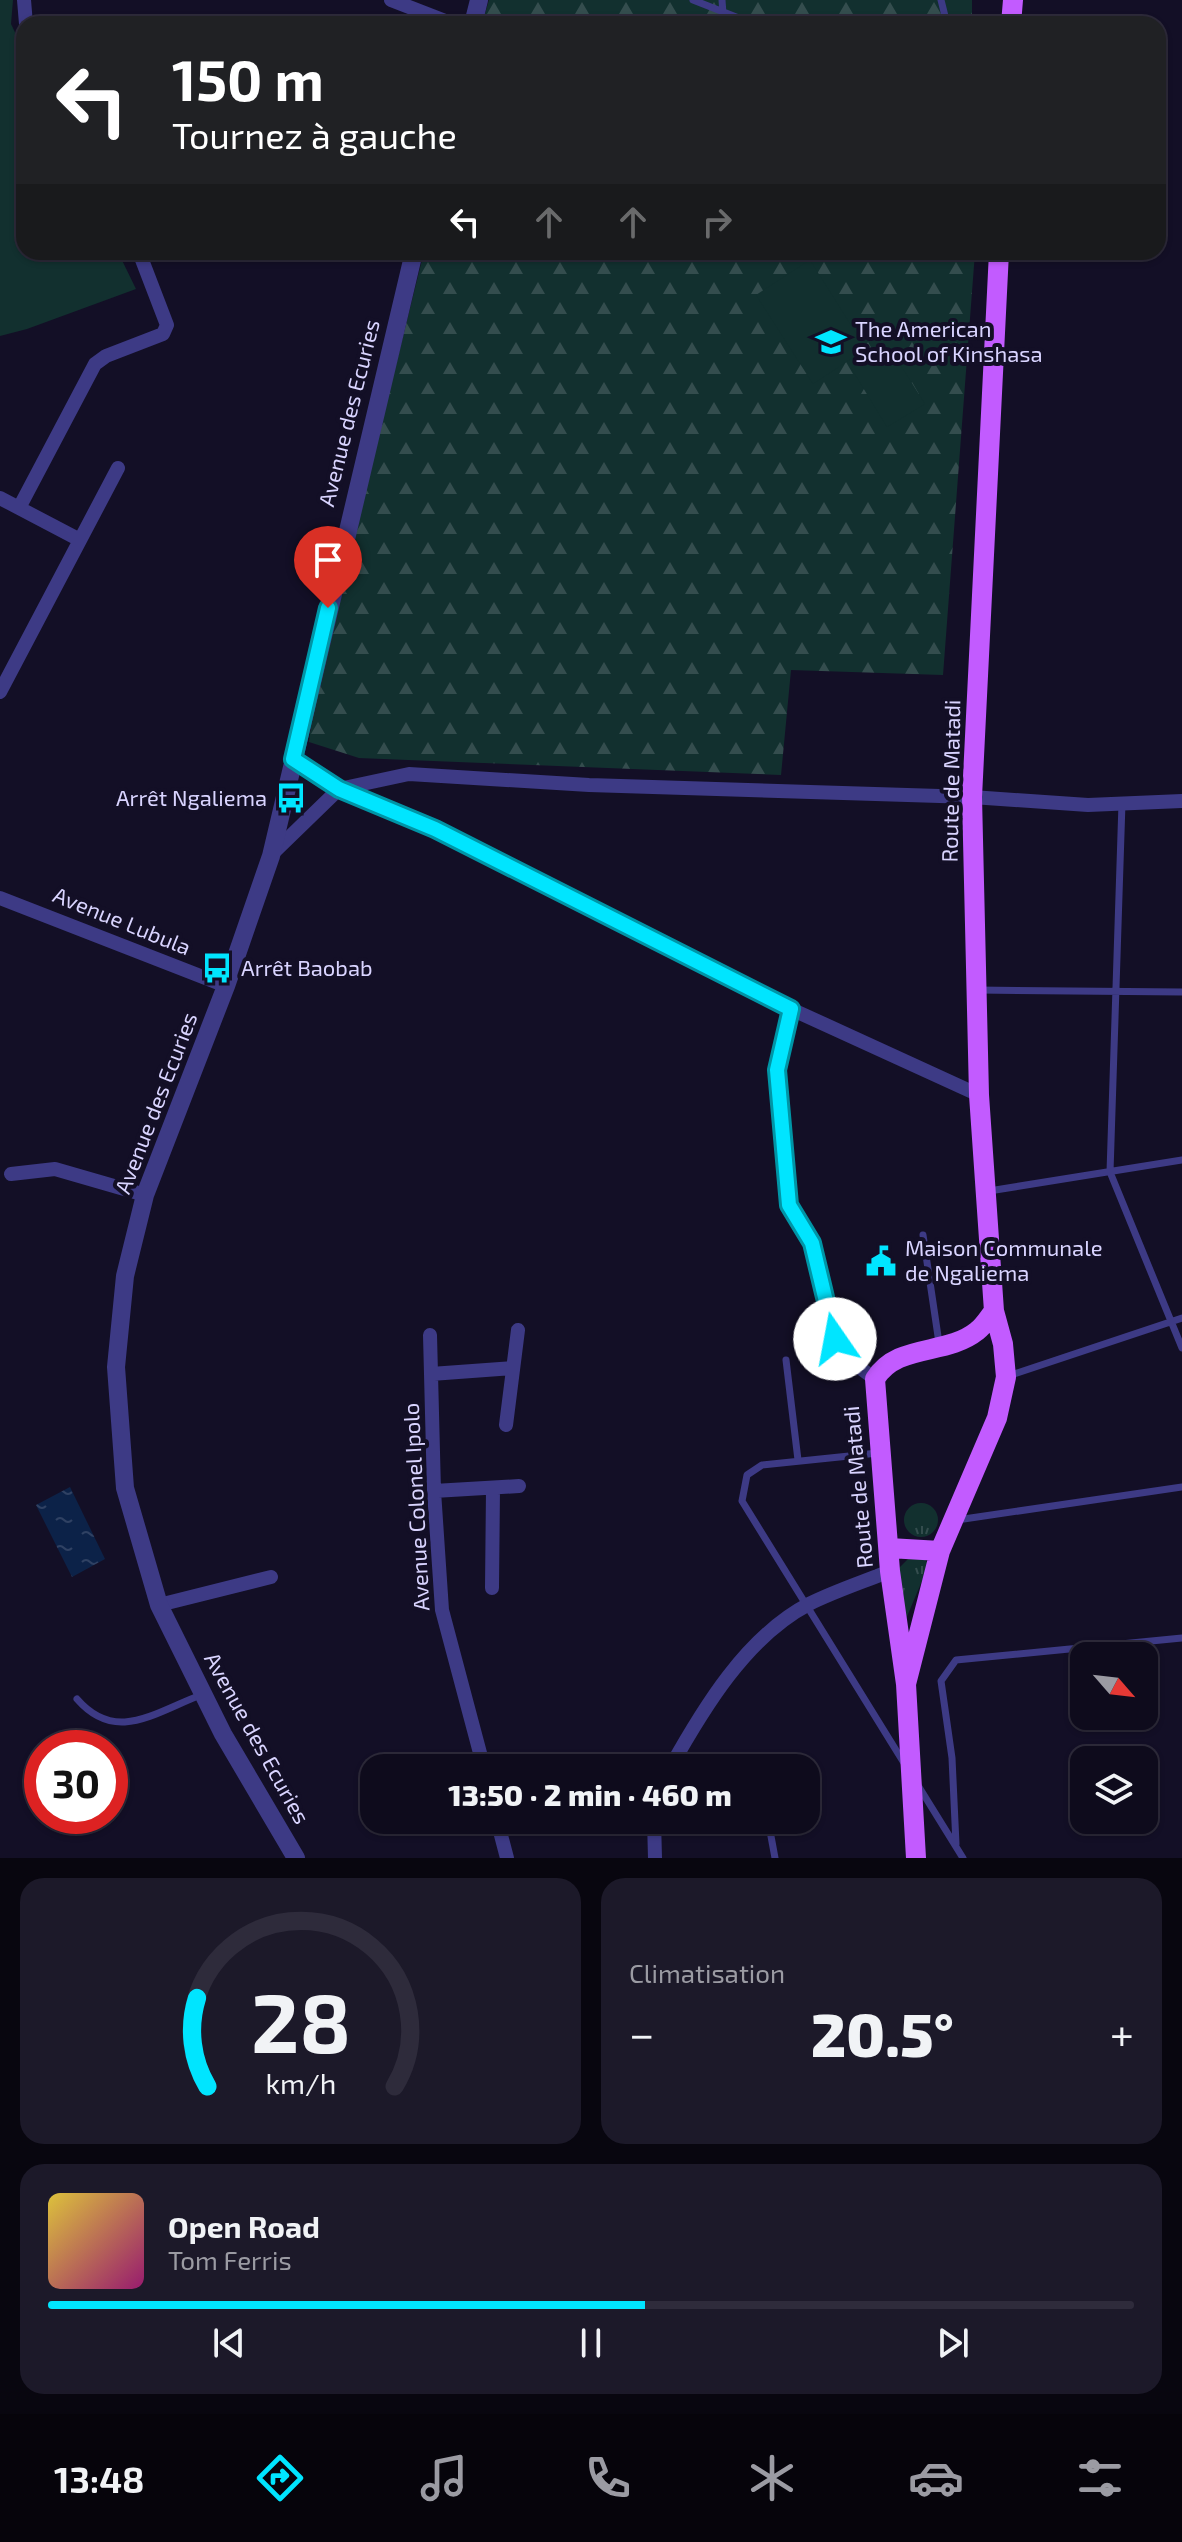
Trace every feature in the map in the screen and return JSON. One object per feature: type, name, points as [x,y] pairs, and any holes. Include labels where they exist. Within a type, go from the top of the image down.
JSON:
[{"type":"main road","name":"Route de Matadi","points":[[906,1684],[940,1551],[997,1418],[1006,1377],[1003,1344],[994,1311],[979,1095],[972,797],[999,260]]},
{"type":"main road","name":"Route de Matadi","points":[[916,1858],[906,1684],[878,1453],[875,1379],[893,1360],[940,1347],[977,1331],[994,1311]]},
{"type":"main road","points":[[889,1548],[940,1551]]},
{"type":"street","points":[[397,1],[434,16]]},
{"type":"street","points":[[19,508],[95,364],[163,334],[167,325],[142,260]]},
{"type":"street","name":"Avenue des Ecuries","points":[[296,1858],[203,1694],[159,1605],[125,1488],[116,1367],[125,1276],[145,1195],[226,986],[271,856],[412,260]]},
{"type":"street","points":[[0,692],[118,468]]},
{"type":"street","points":[[0,498],[80,540]]},
{"type":"street","points":[[293,759],[339,789],[435,829],[791,1009],[979,1095]]},
{"type":"street","points":[[271,856],[339,789],[409,774],[589,785],[972,797],[1088,805],[1182,801]]},
{"type":"street","name":"Avenue Lubula","points":[[0,898],[226,986]]},
{"type":"street","points":[[791,1009],[777,1070],[789,1205],[812,1243],[835,1339],[848,1359],[875,1379]]},
{"type":"street","points":[[11,1174],[55,1169],[145,1195]]},
{"type":"street","points":[[506,1425],[518,1330]]},
{"type":"street","name":"Avenue Colonel Ipolo","points":[[430,1335],[434,1491],[442,1610],[480,1754]]},
{"type":"street","points":[[431,1374],[512,1368]]},
{"type":"street","points":[[434,1491],[519,1486]]},
{"type":"street","points":[[492,1588],[493,1489]]},
{"type":"street","points":[[678,1754],[698,1718],[756,1644],[807,1605],[890,1571]]},
{"type":"street","points":[[159,1605],[271,1577]]},
{"type":"street","points":[[501,1834],[507,1858]]},
{"type":"street","points":[[654,1834],[655,1858]]},
{"type":"lane","points":[[693,0],[729,16]]},
{"type":"lane","points":[[722,0],[723,14]]},
{"type":"lane","points":[[1122,803],[1110,1172],[1182,1348]]},
{"type":"lane","points":[[975,990],[1182,992]]},
{"type":"lane","points":[[986,1192],[1182,1160]]},
{"type":"lane","points":[[923,1235],[940,1347]]},
{"type":"lane","points":[[1006,1377],[1182,1318]]},
{"type":"lane","points":[[786,1360],[798,1460]]},
{"type":"lane","points":[[878,1453],[762,1465],[747,1475],[742,1501],[960,1858]]},
{"type":"lane","points":[[955,1520],[1182,1487]]},
{"type":"lane","points":[[960,1858],[952,1758],[941,1681],[956,1660],[1182,1638]]},
{"type":"lane","points":[[77,1699],[92,1716],[126,1725],[203,1694]]},
{"type":"lane","points":[[771,1834],[775,1858]]},
{"type":"green space","points":[[0,0],[13,0],[11,24],[16,34],[16,260],[122,260],[136,289],[0,336]]},
{"type":"green space","points":[[489,0],[972,0],[972,16],[484,16]]},
{"type":"green space","points":[[422,260],[974,260],[943,675],[791,670],[781,775],[359,758],[309,742],[315,691]]},
{"type":"green space","points":[[810,260],[866,349],[813,384],[756,295]]},
{"type":"green space","points":[[888,345],[925,404],[887,427],[851,368]]},
{"type":"green space","points":[[921,1503],[933,1508],[938,1520],[933,1532],[921,1537],[909,1532],[904,1520],[909,1508]]},
{"type":"green space","points":[[922,1557],[929,1564],[903,1626],[898,1569],[908,1559]]},
{"type":"water","points":[[70,1487],[105,1559],[72,1577],[36,1505]]},
{"type":"place","name":"The American School of Kinshasa","points":[[831,342]]},
{"type":"place","name":"Arrêt Ngaliema","points":[[291,798]]},
{"type":"place","name":"Arrêt Baobab","points":[[217,968]]},
{"type":"place","name":"Maison Communale de Ngaliema","points":[[881,1261]]},
{"type":"route","points":[[328,608],[293,759],[339,789],[435,829],[791,1009],[777,1070],[789,1205],[812,1243],[835,1339]]}]
